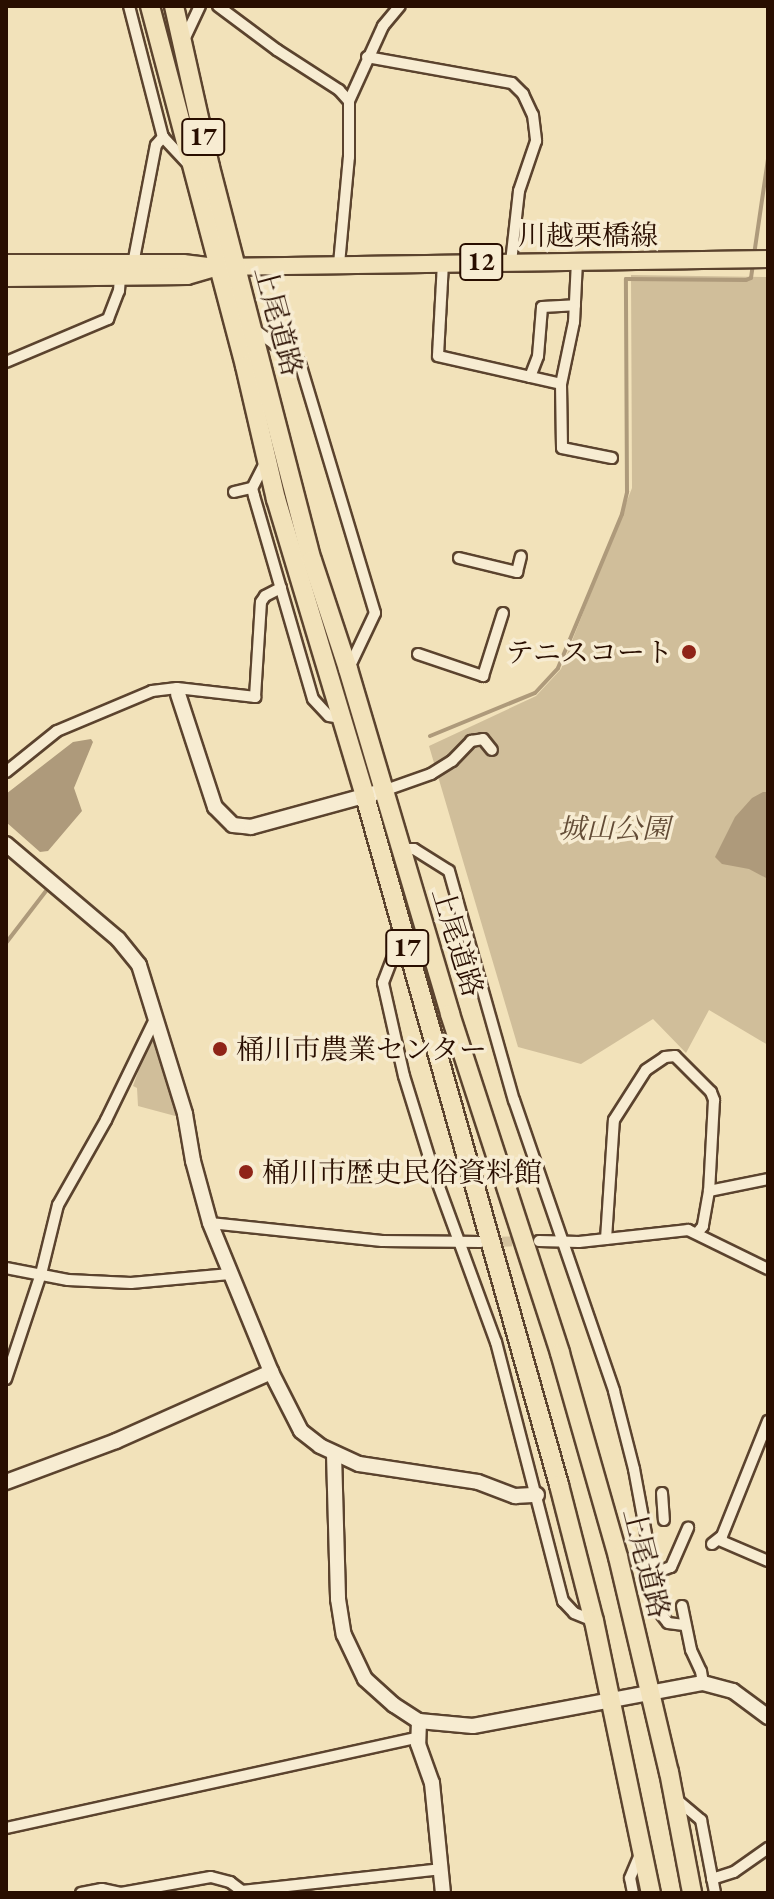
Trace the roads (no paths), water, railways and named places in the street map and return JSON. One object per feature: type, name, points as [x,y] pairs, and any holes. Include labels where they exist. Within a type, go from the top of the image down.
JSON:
[{"type":"highway","name":"上尾道路","points":[[150,6],[216,267],[245,366],[266,461],[489,1233],[594,1621],[651,1893]]},
{"type":"highway","name":"上尾道路","points":[[174,6],[308,548],[560,1353],[618,1557],[674,1798],[692,1893]]},
{"type":"main road","name":"川越栗橋線","points":[[6,263],[183,263],[216,267],[758,260]]},
{"type":"main road","name":"川越栗橋線","points":[[6,278],[187,276],[216,267]]},
{"type":"street","points":[[129,6],[163,137],[190,165]]},
{"type":"street","points":[[182,43],[200,6]]},
{"type":"street","points":[[218,6],[277,50],[339,90],[349,101]]},
{"type":"street","points":[[339,264],[349,157],[349,101],[383,26],[400,6]]},
{"type":"street","points":[[367,57],[512,83],[523,94],[533,115],[536,141],[519,191],[511,262]]},
{"type":"street","points":[[133,264],[156,145],[163,137]]},
{"type":"street","points":[[577,261],[575,305],[561,384],[562,448],[612,458]]},
{"type":"street","points":[[443,263],[438,356],[561,384]]},
{"type":"street","points":[[6,362],[108,319],[119,291],[120,277]]},
{"type":"street","points":[[530,377],[538,356],[542,307],[575,305]]},
{"type":"street","points":[[253,328],[300,363],[375,613],[348,669]]},
{"type":"street","points":[[266,461],[252,488],[313,699],[329,716],[340,718]]},
{"type":"street","points":[[234,492],[252,488]]},
{"type":"street","points":[[459,558],[517,572],[521,556]]},
{"type":"street","points":[[6,772],[57,731],[152,691],[177,688],[255,697],[261,602],[265,596],[281,588]]},
{"type":"street","points":[[418,654],[483,676],[503,613]]},
{"type":"street","points":[[178,694],[212,800],[228,822],[251,827],[383,791],[431,774],[452,761],[471,741],[483,739],[492,750]]},
{"type":"street","points":[[6,844],[128,949],[139,965],[157,1015],[185,1114],[193,1161],[210,1223],[271,1372],[301,1431],[334,1454],[359,1464],[478,1482],[515,1496],[537,1495]]},
{"type":"street","points":[[401,849],[414,849],[449,871],[514,1100],[614,1391],[634,1469],[663,1621],[684,1625]]},
{"type":"street","points":[[404,941],[383,976],[385,995],[423,1138],[496,1342],[563,1601],[574,1613],[594,1621]]},
{"type":"street","points":[[6,1379],[41,1274],[58,1205],[106,1120],[157,1015]]},
{"type":"street","points":[[606,1239],[614,1120],[646,1070],[665,1057],[675,1056],[711,1092],[709,1191],[703,1226],[698,1232]]},
{"type":"street","points":[[709,1191],[768,1179]]},
{"type":"street","points":[[210,1223],[382,1241],[481,1242]]},
{"type":"street","points":[[539,1241],[698,1232],[768,1269]]},
{"type":"street","points":[[6,1268],[68,1280],[131,1283],[230,1274]]},
{"type":"street","points":[[6,1482],[116,1441],[271,1372]]},
{"type":"street","points":[[768,1421],[715,1542],[768,1561]]},
{"type":"street","points":[[334,1454],[338,1599],[344,1635],[365,1679],[394,1705],[419,1721],[473,1726],[703,1683],[733,1691],[768,1717]]},
{"type":"street","points":[[662,1493],[664,1520]]},
{"type":"street","points":[[655,1573],[671,1567],[688,1528]]},
{"type":"street","points":[[682,1606],[684,1625],[703,1683]]},
{"type":"street","points":[[419,1721],[419,1737],[432,1783],[443,1893]]},
{"type":"street","points":[[6,1828],[419,1737]]},
{"type":"street","points":[[674,1798],[701,1820],[715,1893]]},
{"type":"street","points":[[712,1879],[734,1872],[768,1848]]},
{"type":"street","points":[[633,1893],[630,1878],[642,1850]]},
{"type":"street","points":[[81,1893],[102,1889],[121,1893],[211,1877],[230,1882],[242,1891],[440,1869]]},
{"type":"waterway","points":[[754,255],[768,159]]},
{"type":"waterway","points":[[430,736],[535,693],[558,668],[622,514],[627,492],[626,279],[746,280],[751,278],[753,263]]},
{"type":"waterway","points":[[6,943],[49,887]]},
{"type":"tunnel","points":[[487,1242],[527,1241]]},
{"type":"place","name":"テニスコート","points":[[689,652]]},
{"type":"place","name":"桶川市農業センター","points":[[220,1049]]},
{"type":"place","name":"桶川市歴史民俗資料館","points":[[246,1172]]},
{"type":"park label","name":"城山公園","points":[[614,828]]}]
